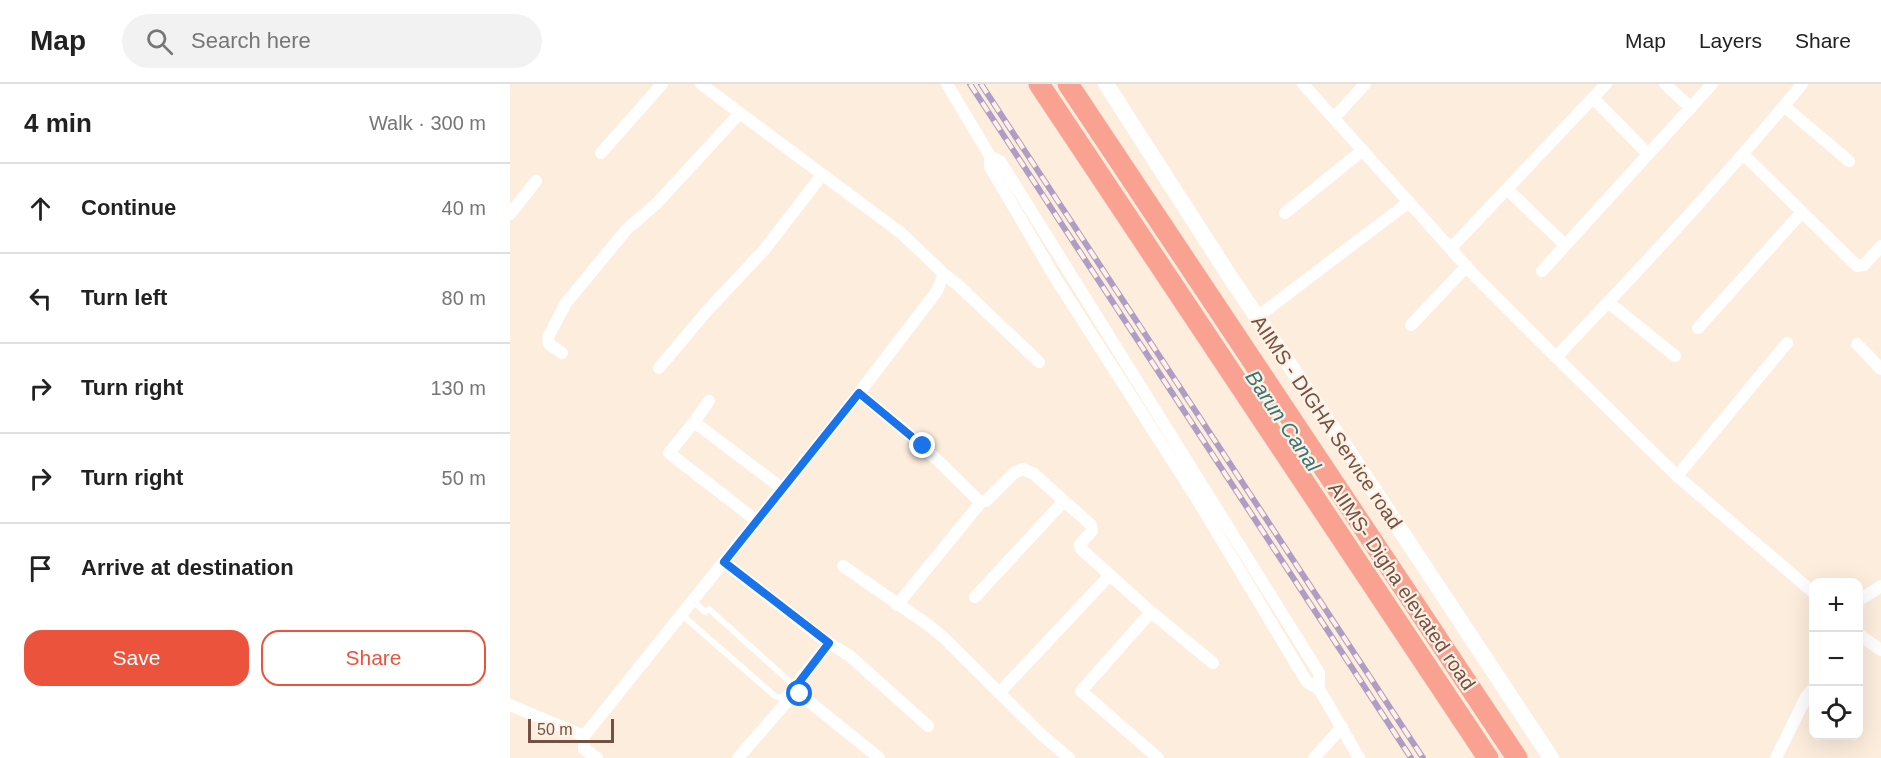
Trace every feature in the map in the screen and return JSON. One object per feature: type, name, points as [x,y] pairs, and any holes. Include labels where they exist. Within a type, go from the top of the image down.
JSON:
[{"type":"highway","name":"AIIMS- Digha elevated road","points":[[1039,84],[1488,758]]},
{"type":"highway","name":"AIIMS- Digha elevated road","points":[[1068,84],[1517,758]]},
{"type":"main road","name":"AIIMS - DIGHA Service road","points":[[1106,84],[1257,317],[1551,758]]},
{"type":"street","points":[[601,153],[662,84]]},
{"type":"street","points":[[700,84],[901,233],[1039,362]]},
{"type":"street","points":[[947,84],[990,156],[1000,161],[1108,337],[1206,489],[1319,674],[1320,689],[1359,758]]},
{"type":"street","points":[[1303,84],[1467,266],[1556,357],[1677,476],[1809,589]]},
{"type":"street","points":[[1334,118],[1365,84]]},
{"type":"street","points":[[1451,248],[1606,84]]},
{"type":"street","points":[[1665,84],[1691,108]]},
{"type":"street","points":[[1542,271],[1712,84]]},
{"type":"street","points":[[1556,357],[1743,154],[1802,84]]},
{"type":"street","points":[[1593,98],[1648,154]]},
{"type":"street","points":[[1784,106],[1849,161]]},
{"type":"street","points":[[562,353],[549,344],[548,337],[566,303],[626,230],[657,203],[739,114]]},
{"type":"street","points":[[1285,213],[1363,150]]},
{"type":"street","points":[[1743,154],[1857,266],[1864,265],[1881,246]]},
{"type":"street","points":[[659,368],[706,312],[764,250],[822,175]]},
{"type":"street","points":[[510,214],[536,181]]},
{"type":"street","points":[[1506,189],[1565,245]]},
{"type":"street","points":[[1257,317],[1409,202]]},
{"type":"street","points":[[1698,328],[1802,212]]},
{"type":"street","points":[[1411,325],[1467,266]]},
{"type":"street","points":[[597,758],[584,749],[584,736],[859,393],[937,291],[944,274]]},
{"type":"street","points":[[1608,302],[1675,357]]},
{"type":"street","points":[[1677,476],[1787,343]]},
{"type":"street","points":[[1857,344],[1881,369]]},
{"type":"street","points":[[859,393],[923,446],[975,498],[982,501]]},
{"type":"street","points":[[710,401],[669,453],[757,521]]},
{"type":"street","points":[[694,422],[783,489]]},
{"type":"street","points":[[897,605],[982,501],[989,498],[1014,473],[1023,469],[1034,474],[1092,527],[1091,532],[1080,544],[1081,549],[1108,576],[1213,663]]},
{"type":"street","points":[[975,597],[1064,502]]},
{"type":"street","points":[[724,562],[829,643],[850,656],[928,726]]},
{"type":"street","points":[[843,566],[943,637],[1041,734],[1069,758]]},
{"type":"street","points":[[999,693],[1108,576]]},
{"type":"street","points":[[1863,598],[1881,586]]},
{"type":"street","points":[[1150,612],[1081,691],[1158,758]]},
{"type":"street","points":[[1863,637],[1881,650]]},
{"type":"street","points":[[738,758],[797,690],[798,682],[829,643]]},
{"type":"street","points":[[797,690],[879,758]]},
{"type":"street","points":[[1776,758],[1809,693]]},
{"type":"street","points":[[510,705],[584,736]]},
{"type":"street","points":[[1314,758],[1342,727]]},
{"type":"lane","points":[[682,615],[775,696],[781,698],[791,688],[789,681],[709,609],[705,612],[693,601]]},
{"type":"railway","points":[[970,84],[1411,758]]},
{"type":"railway","points":[[981,84],[1423,758]]},
{"type":"route","points":[[800,694],[796,688],[797,685],[829,643],[724,562],[859,393],[923,446]]},
{"type":"water label","name":"Barun Canal","points":[[1283,421]]}]
